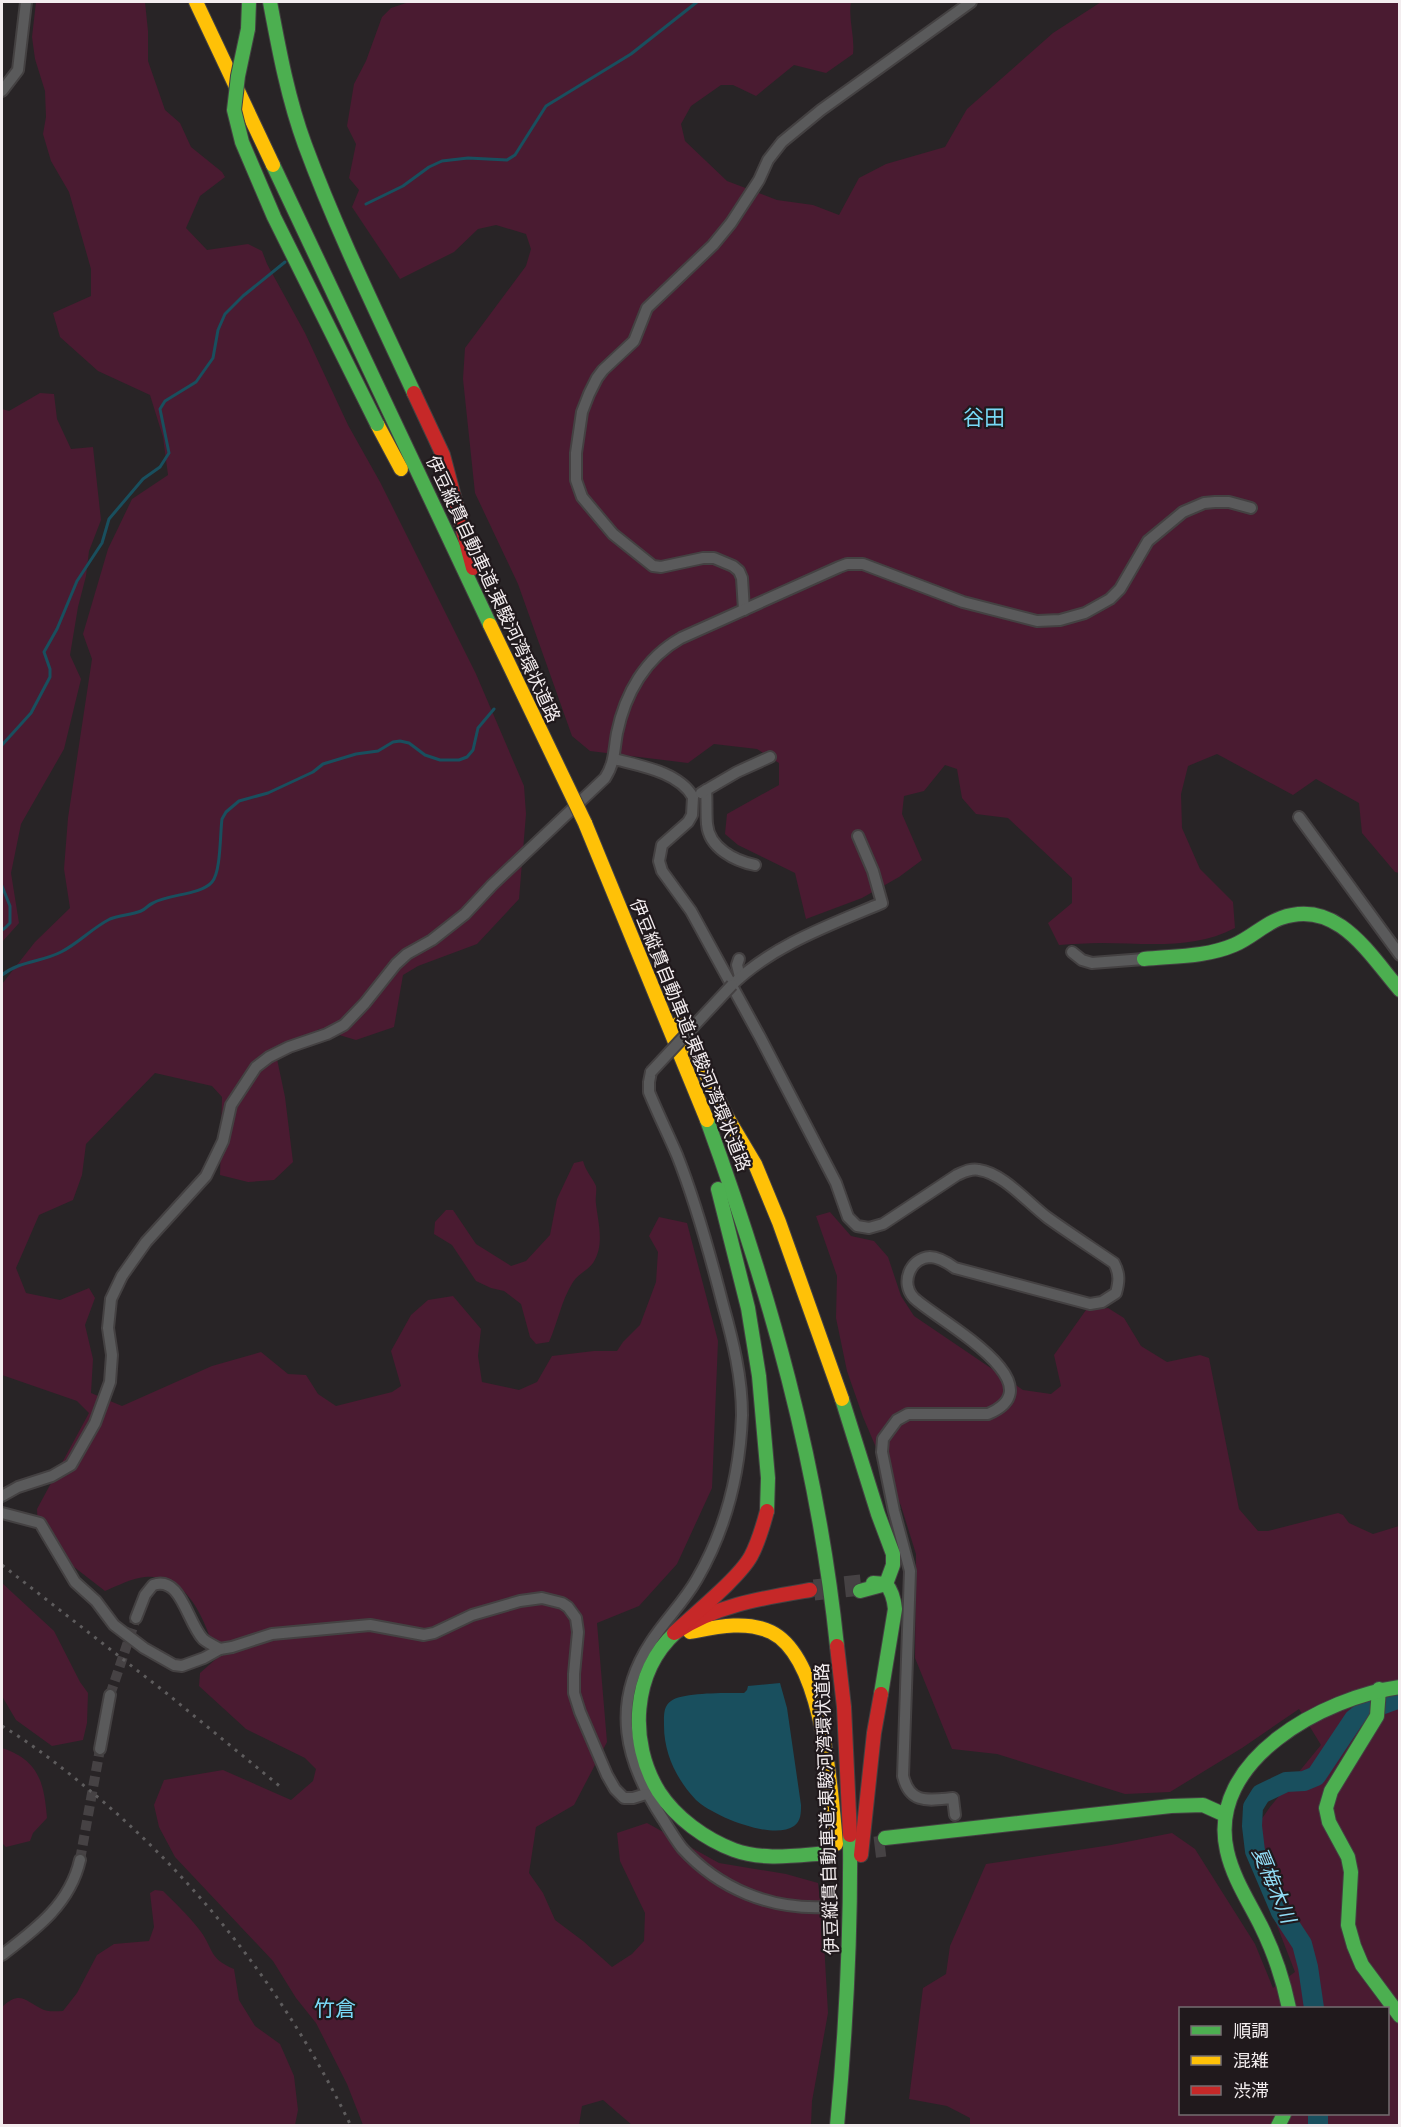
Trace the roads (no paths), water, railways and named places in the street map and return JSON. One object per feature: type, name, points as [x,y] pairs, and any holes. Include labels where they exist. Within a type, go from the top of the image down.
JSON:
[{"type":"main road","name":"伊豆縦貫自動車道;東駿河湾環状道路","points":[[198,2],[391,417],[585,823],[650,978],[714,1141],[742,1217],[767,1299],[806,1451],[837,1632],[845,1714],[850,1963],[845,2051],[837,2126]]},
{"type":"main road","points":[[249,2],[248,29],[235,103],[237,127],[242,142],[274,217],[377,424],[444,548],[481,606]]},
{"type":"main road","points":[[270,2],[285,78],[308,153],[337,225],[437,440],[449,474],[481,606]]},
{"type":"main road","points":[[1143,959],[1209,952],[1235,945],[1271,922],[1299,912],[1313,912],[1335,920],[1345,927],[1400,990]]},
{"type":"main road","points":[[650,978],[695,1052],[727,1117],[755,1164],[779,1222],[841,1395],[878,1514],[893,1554],[893,1565],[886,1584]]},
{"type":"main road","points":[[674,1633],[723,1607],[743,1601],[811,1594],[726,1613],[690,1632],[669,1652],[658,1669],[650,1690],[646,1727],[647,1744],[651,1762],[672,1799],[703,1827],[739,1843],[759,1847],[829,1848],[785,1857],[759,1856],[737,1851],[700,1833],[666,1802],[654,1785],[643,1755],[639,1713],[642,1687],[650,1666],[674,1633],[750,1558],[761,1534],[765,1517],[768,1478],[759,1376],[748,1308],[727,1221],[681,1058]]},
{"type":"main road","points":[[860,1588],[886,1584]]},
{"type":"main road","points":[[850,1963],[874,1733],[895,1609],[894,1595],[886,1584]]},
{"type":"main road","points":[[690,1632],[734,1623],[770,1632],[784,1641],[799,1656],[808,1675],[817,1702],[833,1800],[841,1905],[845,2051]]},
{"type":"main road","points":[[1289,2007],[1275,1959],[1237,1882],[1224,1844],[1223,1814],[1226,1803],[1252,1761],[1275,1739],[1311,1717],[1378,1691],[1400,1687]]},
{"type":"main road","points":[[1378,1691],[1377,1716],[1331,1791],[1326,1808],[1329,1822],[1348,1857],[1351,1872],[1348,1925],[1354,1946],[1362,1965],[1400,2016]]},
{"type":"main road","points":[[885,1842],[1173,1815],[1223,1814]]},
{"type":"street","points":[[2,91],[18,70],[26,2]]},
{"type":"street","points":[[744,610],[742,578],[733,566],[714,558],[703,558],[661,567],[653,566],[613,534],[582,497],[576,480],[576,453],[582,412],[603,370],[634,341],[647,308],[713,246],[731,223],[759,180],[768,160],[782,142],[821,110],[971,2]]},
{"type":"street","points":[[2,1496],[18,1487],[52,1476],[71,1465],[95,1423],[110,1382],[112,1355],[108,1328],[111,1299],[122,1276],[146,1242],[206,1176],[223,1141],[231,1105],[256,1067],[269,1057],[289,1047],[327,1034],[344,1025],[396,964],[465,914],[492,885],[605,778],[614,759],[624,705],[648,665],[670,644],[839,567],[857,563],[963,602],[1037,621],[1060,620],[1085,613],[1110,599],[1120,589],[1148,541],[1183,512],[1204,503],[1215,502],[1229,502],[1251,508]]},
{"type":"street","points":[[693,797],[770,757]]},
{"type":"street","points":[[614,759],[681,782],[693,797],[692,815],[688,822],[662,845],[659,861],[662,871],[691,911],[732,985],[836,1183],[848,1217],[857,1226],[869,1228],[883,1224],[957,1175],[970,1170],[980,1170],[994,1176],[1047,1217],[1114,1263],[1118,1271],[1119,1282],[1116,1293],[1102,1302],[1090,1304],[955,1268],[932,1257],[920,1260],[911,1266],[909,1287],[913,1297],[963,1332],[1003,1368],[1008,1380],[1009,1393],[1005,1404],[998,1410],[988,1414],[908,1414],[897,1420],[883,1439],[882,1452],[894,1511],[910,1571],[903,1776],[910,1794],[919,1798],[928,1800],[953,1798],[955,1815]]},
{"type":"street","points":[[706,790],[709,834],[728,855],[743,863],[755,865]]},
{"type":"street","points":[[1299,817],[1400,955]]},
{"type":"street","points":[[826,1907],[765,1901],[743,1893],[694,1861],[678,1843],[646,1794],[634,1768],[628,1734],[628,1699],[634,1675],[651,1641],[697,1580],[718,1537],[733,1487],[739,1457],[742,1414],[736,1354],[729,1326],[699,1220],[677,1155],[649,1092],[651,1072],[740,977],[767,957],[822,928],[882,903],[873,871],[858,836]]},
{"type":"street","points":[[1072,952],[1082,960],[1092,963],[1143,959]]},
{"type":"street","points":[[739,959],[737,965],[740,977]]},
{"type":"street","points":[[2,1513],[40,1523],[75,1582],[96,1601],[114,1625],[163,1660],[174,1665],[182,1666],[220,1649],[272,1634],[370,1625],[424,1635],[434,1633],[472,1615],[520,1601],[542,1599],[562,1603],[576,1618],[578,1632],[574,1693],[593,1745],[615,1789],[624,1798],[646,1794]]},
{"type":"street","points":[[136,1618],[145,1595],[153,1585],[165,1583],[178,1592],[188,1615],[203,1638],[220,1649]]},
{"type":"street","points":[[100,1749],[110,1695]]},
{"type":"street","points":[[2,1955],[48,1918],[74,1881],[80,1860]]},
{"type":"water","points":[[780,1683],[787,1708],[801,1811],[794,1826],[772,1831],[758,1829],[729,1819],[696,1800],[683,1784],[669,1756],[666,1747],[664,1715],[668,1703],[677,1698],[706,1694],[744,1693],[748,1686]]},
{"type":"waterway","points":[[366,204],[403,186],[429,167],[442,161],[468,158],[507,160],[515,155],[546,106],[631,54],[697,2]]},
{"type":"waterway","points":[[2,745],[31,713],[50,677],[50,669],[44,652],[57,629],[77,581],[102,543],[109,519],[143,479],[160,467],[169,453],[160,409],[165,401],[196,382],[213,358],[218,330],[225,314],[243,296],[285,262]]},
{"type":"waterway","points":[[2,975],[23,964],[61,952],[110,919],[143,910],[159,900],[200,890],[207,886],[212,882],[217,870],[222,819],[226,812],[239,801],[268,793],[313,772],[323,764],[356,754],[378,751],[393,742],[409,743],[425,755],[440,760],[459,760],[467,757],[473,750],[478,728],[494,709]]},
{"type":"waterway","points":[[2,886],[10,906],[10,923],[2,930]]},
{"type":"waterway","name":"夏梅木川","points":[[1314,2007],[1302,1944],[1281,1912],[1255,1851],[1252,1826],[1253,1807],[1261,1794],[1286,1782],[1304,1781],[1316,1776],[1354,1719],[1364,1711],[1400,1698]]},
{"type":"waterway","name":"夏梅木川","points":[[1318,2115],[1318,2126]]},
{"type":"tunnel","points":[[814,1590],[861,1585]]},
{"type":"tunnel","points":[[110,1695],[136,1618]]},
{"type":"tunnel","points":[[80,1860],[100,1749]]},
{"type":"tunnel","points":[[844,1851],[885,1846]]},
{"type":"railway","points":[[2,1565],[165,1692],[282,1788]]},
{"type":"railway","points":[[2,1726],[40,1751],[100,1799],[139,1834],[210,1909],[273,1991],[301,2035],[351,2126]]},
{"type":"district","name":"谷田","points":[[984,418]]},
{"type":"district","name":"竹倉","points":[[335,2009]]}]
